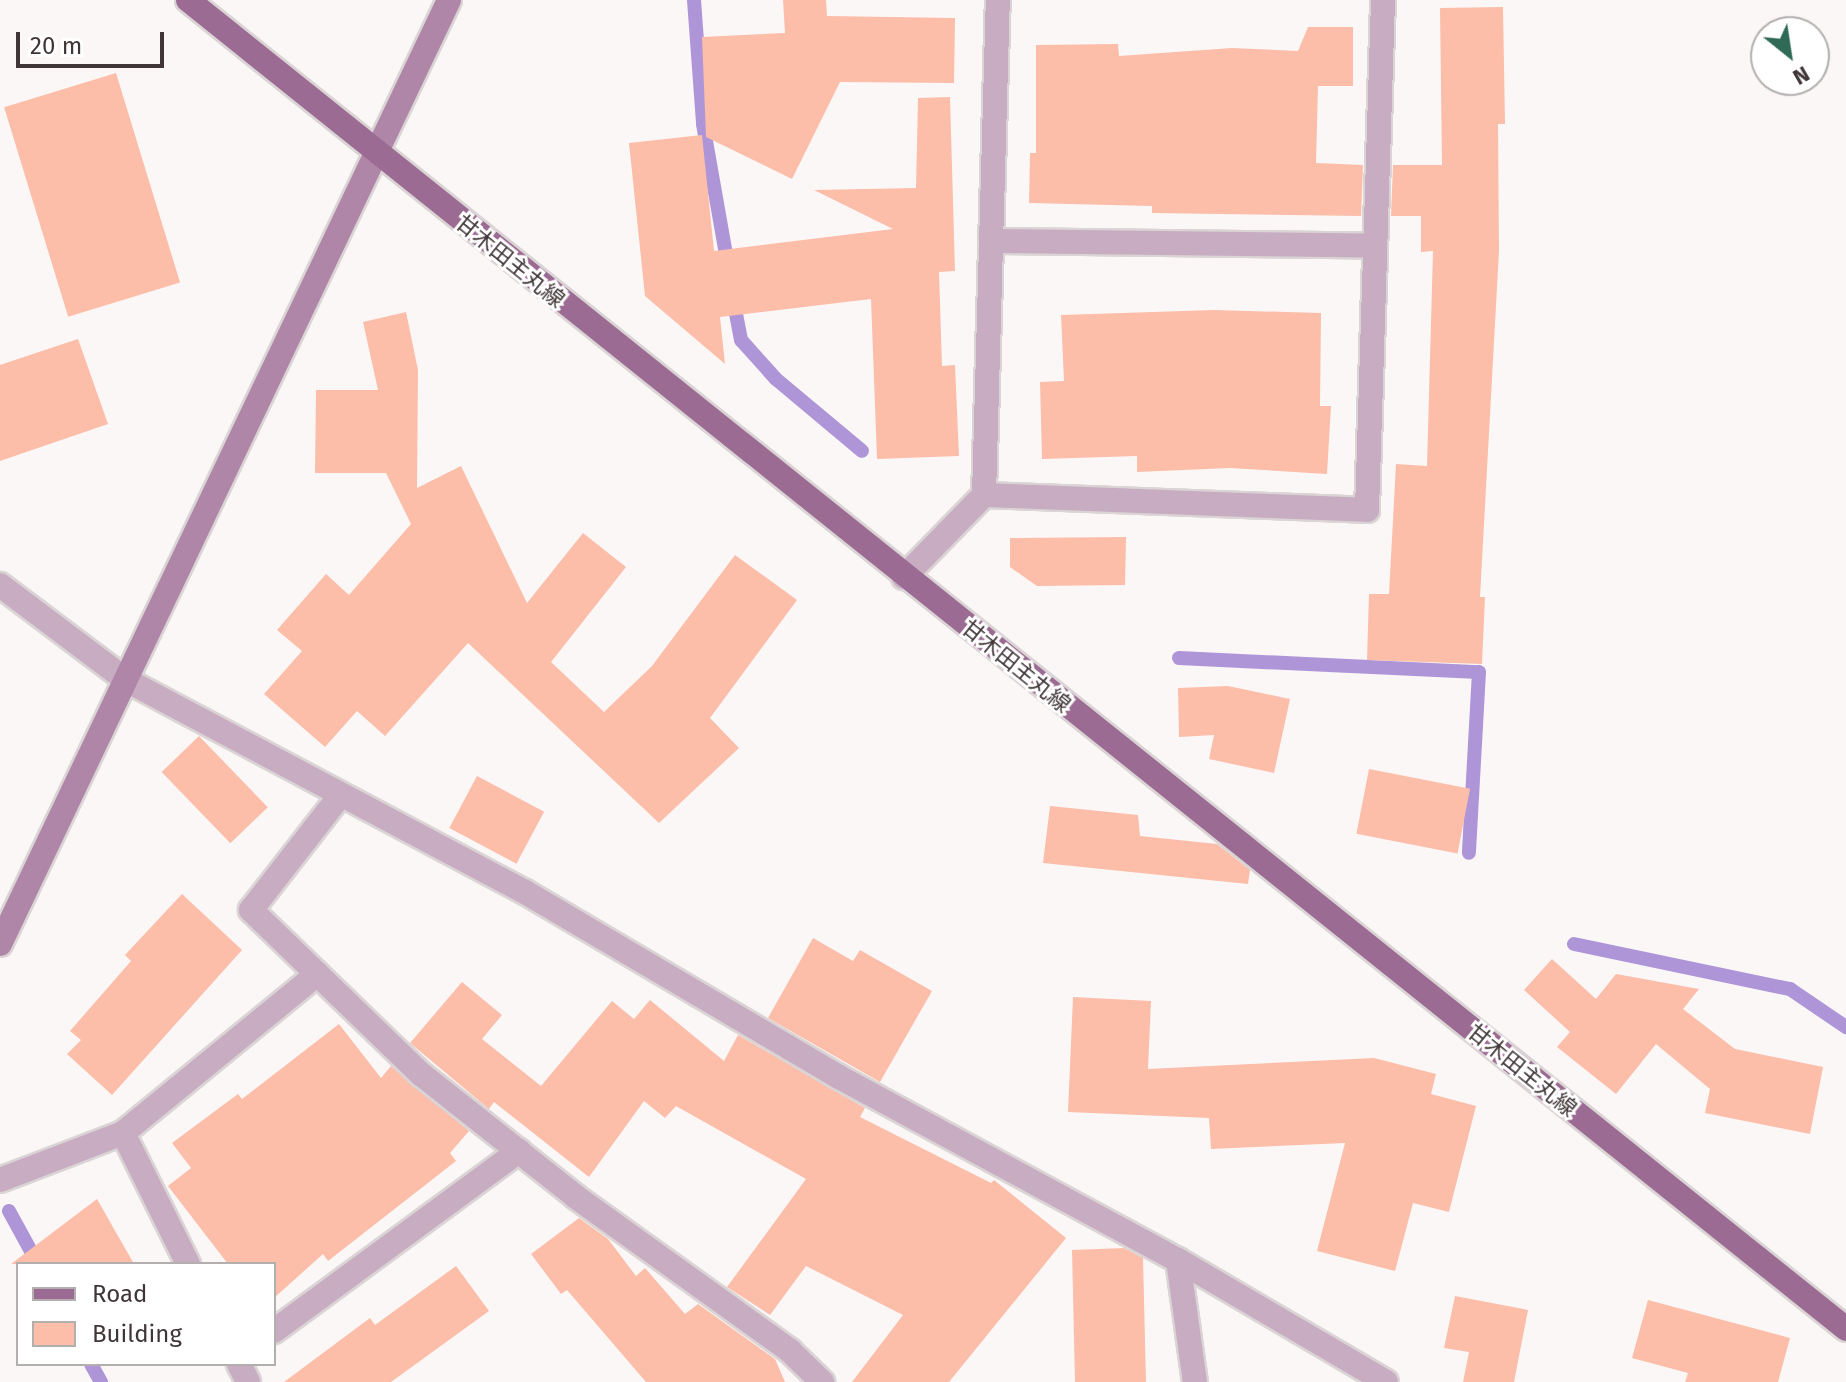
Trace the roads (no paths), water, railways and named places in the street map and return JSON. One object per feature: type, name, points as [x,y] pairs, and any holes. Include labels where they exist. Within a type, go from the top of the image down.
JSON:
[{"type":"main road","name":"甘木田主丸線","points":[[188,0],[374,153],[1846,1329]]},
{"type":"street","points":[[0,944],[449,0]]},
{"type":"street","points":[[904,577],[984,495],[998,0]]},
{"type":"street","points":[[984,495],[1367,510],[1383,0]]},
{"type":"street","points":[[991,241],[1375,246]]},
{"type":"street","points":[[0,585],[126,680],[339,797],[525,892],[839,1077],[1178,1260],[1386,1382]]},
{"type":"street","points":[[339,797],[251,910],[421,1074],[519,1151],[790,1351],[822,1382]]},
{"type":"street","points":[[0,1180],[123,1133],[317,974]]},
{"type":"street","points":[[123,1133],[187,1262]]},
{"type":"street","points":[[276,1330],[519,1151]]},
{"type":"street","points":[[1178,1260],[1195,1382]]},
{"type":"waterway","points":[[694,0],[703,124],[728,266]]},
{"type":"waterway","points":[[733,298],[741,340],[776,379],[862,451]]},
{"type":"waterway","points":[[1179,658],[1479,672],[1469,853]]},
{"type":"waterway","points":[[1574,944],[1790,989],[1846,1027]]},
{"type":"waterway","points":[[9,1211],[37,1262]]},
{"type":"waterway","points":[[92,1366],[101,1382]]}]
